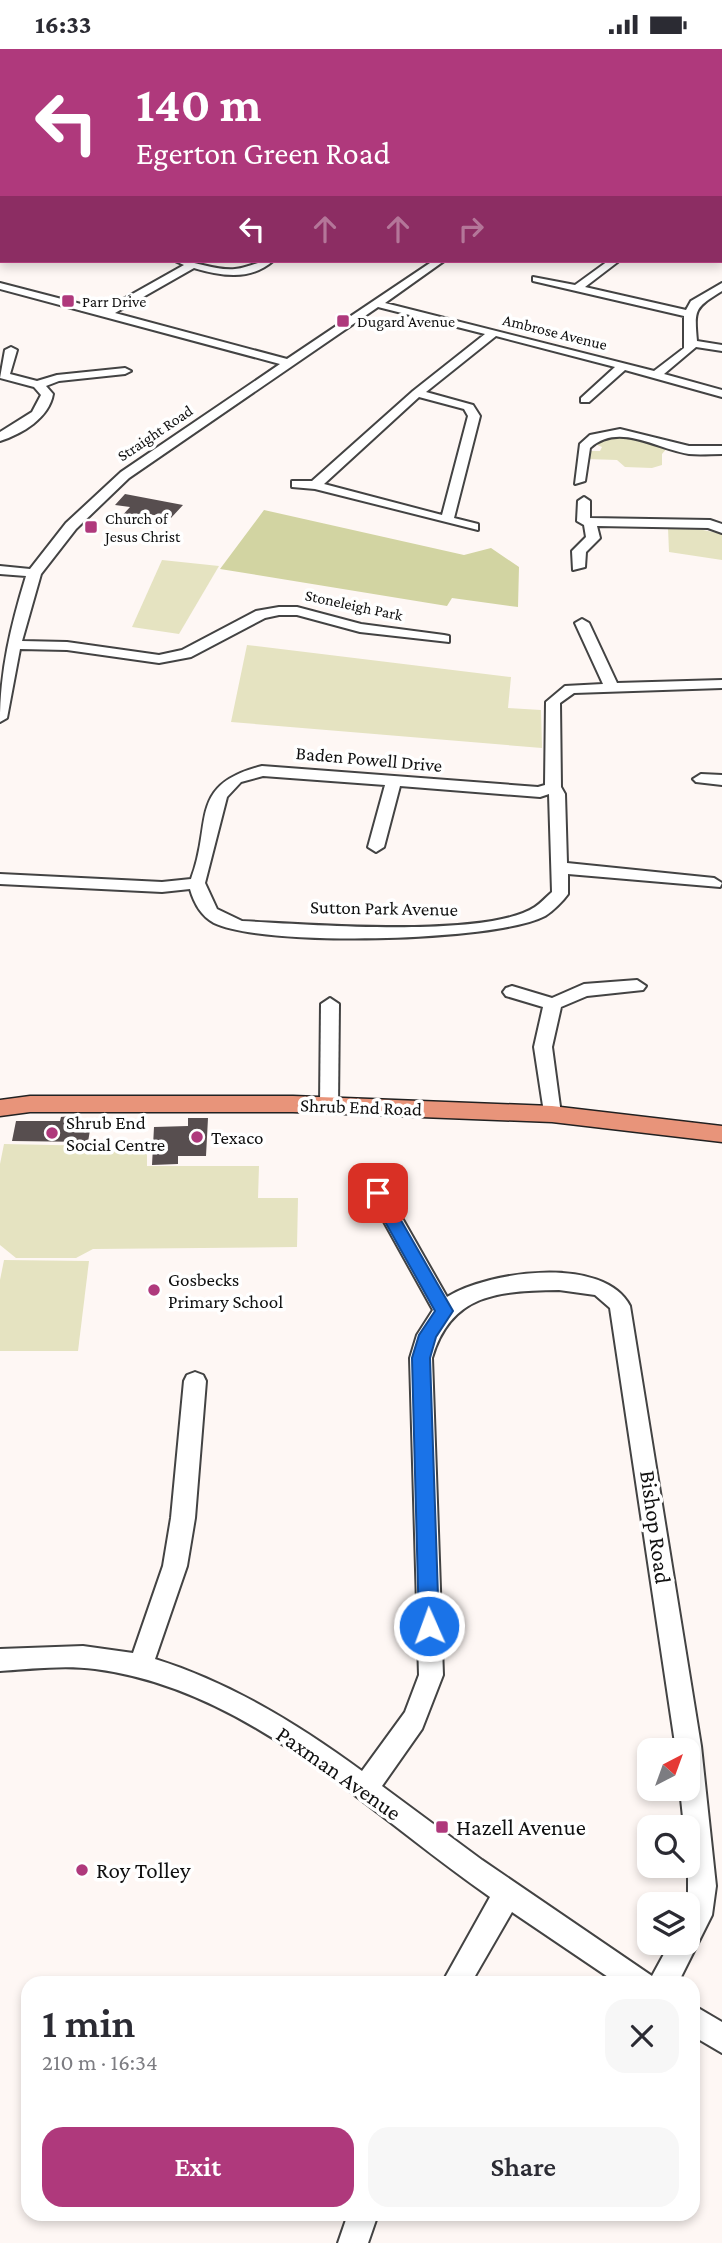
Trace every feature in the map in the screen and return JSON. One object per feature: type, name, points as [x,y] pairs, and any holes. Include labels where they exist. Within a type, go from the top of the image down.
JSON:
[{"type":"main road","name":"Shrub End Road","points":[[0,1108],[30,1104],[328,1106],[551,1114],[722,1134]]},
{"type":"street","points":[[188,263],[237,274],[249,272],[265,263]]},
{"type":"street","name":"Straight Road","points":[[0,718],[18,624],[34,573],[71,526],[125,475],[436,263]]},
{"type":"street","points":[[576,289],[611,263]]},
{"type":"street","points":[[106,314],[192,264]]},
{"type":"street","points":[[537,279],[689,314]]},
{"type":"street","points":[[0,286],[289,363]]},
{"type":"street","points":[[654,376],[683,357],[692,343],[689,314],[695,303],[722,286]]},
{"type":"street","name":"Ambrose Avenue","points":[[378,304],[494,332],[722,394]]},
{"type":"street","points":[[315,485],[417,393],[494,332]]},
{"type":"street","points":[[692,343],[722,348]]},
{"type":"street","points":[[0,437],[40,412],[47,404],[47,394],[38,385],[2,375],[11,350]]},
{"type":"street","points":[[585,400],[622,366]]},
{"type":"street","points":[[38,385],[57,378],[125,372]]},
{"type":"street","points":[[417,393],[469,407],[474,415],[447,519]]},
{"type":"street","points":[[579,481],[584,447],[594,438],[604,435],[639,435],[688,450],[722,450]]},
{"type":"street","points":[[296,484],[315,485],[473,527]]},
{"type":"street","points":[[578,567],[579,551],[593,538],[582,521],[584,501]]},
{"type":"street","points":[[582,521],[683,522],[710,524],[722,529]]},
{"type":"street","points":[[0,570],[34,573]]},
{"type":"street","name":"Stoneleigh Park","points":[[16,645],[67,646],[159,659],[186,654],[261,614],[279,611],[297,611],[360,628],[444,639]]},
{"type":"street","points":[[583,623],[611,686]]},
{"type":"street","points":[[553,787],[553,702],[570,689],[722,684]]},
{"type":"street","name":"Baden Powell Drive","points":[[197,883],[204,870],[217,796],[234,780],[262,771],[451,788],[540,792],[553,787]]},
{"type":"street","points":[[701,779],[722,780]]},
{"type":"street","points":[[376,847],[394,781]]},
{"type":"street","name":"Sutton Park Avenue","points":[[197,883],[202,904],[217,919],[241,926],[453,932],[527,918],[554,905],[559,894],[561,868],[557,794],[553,787]]},
{"type":"street","points":[[561,868],[715,883]]},
{"type":"street","points":[[0,879],[162,887],[197,883]]},
{"type":"street","points":[[512,992],[553,1004],[584,990],[637,986]]},
{"type":"street","points":[[328,1106],[330,1004]]},
{"type":"street","points":[[551,1114],[543,1047],[553,1004]]},
{"type":"street","points":[[365,1787],[419,1714],[428,1695],[431,1675],[421,1358],[428,1335],[444,1311],[378,1193]]},
{"type":"street","name":"Bishop Road","points":[[444,1311],[457,1300],[484,1289],[534,1284],[587,1285],[602,1288],[621,1306],[688,1746],[702,1886],[700,1900]]},
{"type":"street","points":[[140,1668],[174,1566],[183,1518],[195,1381]]},
{"type":"street","name":"Paxman Avenue","points":[[0,1660],[59,1656],[98,1658],[173,1677],[219,1694],[257,1715],[365,1787],[419,1831],[631,1976]]},
{"type":"street","points":[[460,1976],[508,1892]]},
{"type":"street","points":[[667,1976],[678,1955]]},
{"type":"street","points":[[700,2024],[722,2039]]},
{"type":"street","points":[[353,2243],[360,2221]]},
{"type":"shaded area","points":[[628,436],[668,447],[662,454],[662,465],[652,468],[625,467],[617,460],[587,459],[590,451],[600,451],[602,447],[595,444],[606,437]]},
{"type":"shaded area","points":[[684,526],[722,534],[722,560],[669,552],[668,528]]},
{"type":"shaded area","points":[[162,560],[219,566],[179,634],[132,627]]},
{"type":"shaded area","points":[[247,645],[511,677],[508,708],[541,710],[542,748],[231,722]]},
{"type":"shaded area","points":[[4,1144],[147,1147],[147,1166],[259,1166],[258,1198],[298,1198],[297,1247],[93,1249],[76,1258],[16,1258],[0,1245],[0,1164]]},
{"type":"shaded area","points":[[4,1260],[89,1261],[78,1351],[0,1351],[0,1280]]},
{"type":"green space","points":[[264,510],[464,555],[491,548],[519,567],[518,607],[452,598],[447,606],[220,569]]},
{"type":"building","points":[[125,494],[183,505],[171,518],[142,513],[136,520],[121,517],[130,507],[115,505]]},
{"type":"building","name":"Shrub End Social Centre","points":[[81,1115],[80,1124],[91,1124],[88,1142],[12,1141],[16,1121],[60,1121],[61,1117]]},
{"type":"building","points":[[188,1118],[208,1118],[206,1156],[178,1156],[178,1164],[152,1165],[154,1127],[188,1126]]},
{"type":"place","name":"Parr Drive","points":[[68,301]]},
{"type":"place","name":"Dugard Avenue","points":[[343,321]]},
{"type":"place","name":"Church of Jesus Christ","points":[[91,527]]},
{"type":"place","name":"Shrub End Social Centre","points":[[52,1133]]},
{"type":"place","name":"Texaco","points":[[197,1137]]},
{"type":"place","name":"Gosbecks Primary School","points":[[154,1290]]},
{"type":"place","name":"Hazell Avenue","points":[[442,1827]]},
{"type":"place","name":"Roy Tolley","points":[[82,1870]]},
{"type":"route","points":[[378,1193],[444,1311],[428,1335],[421,1358],[429,1626]]}]
